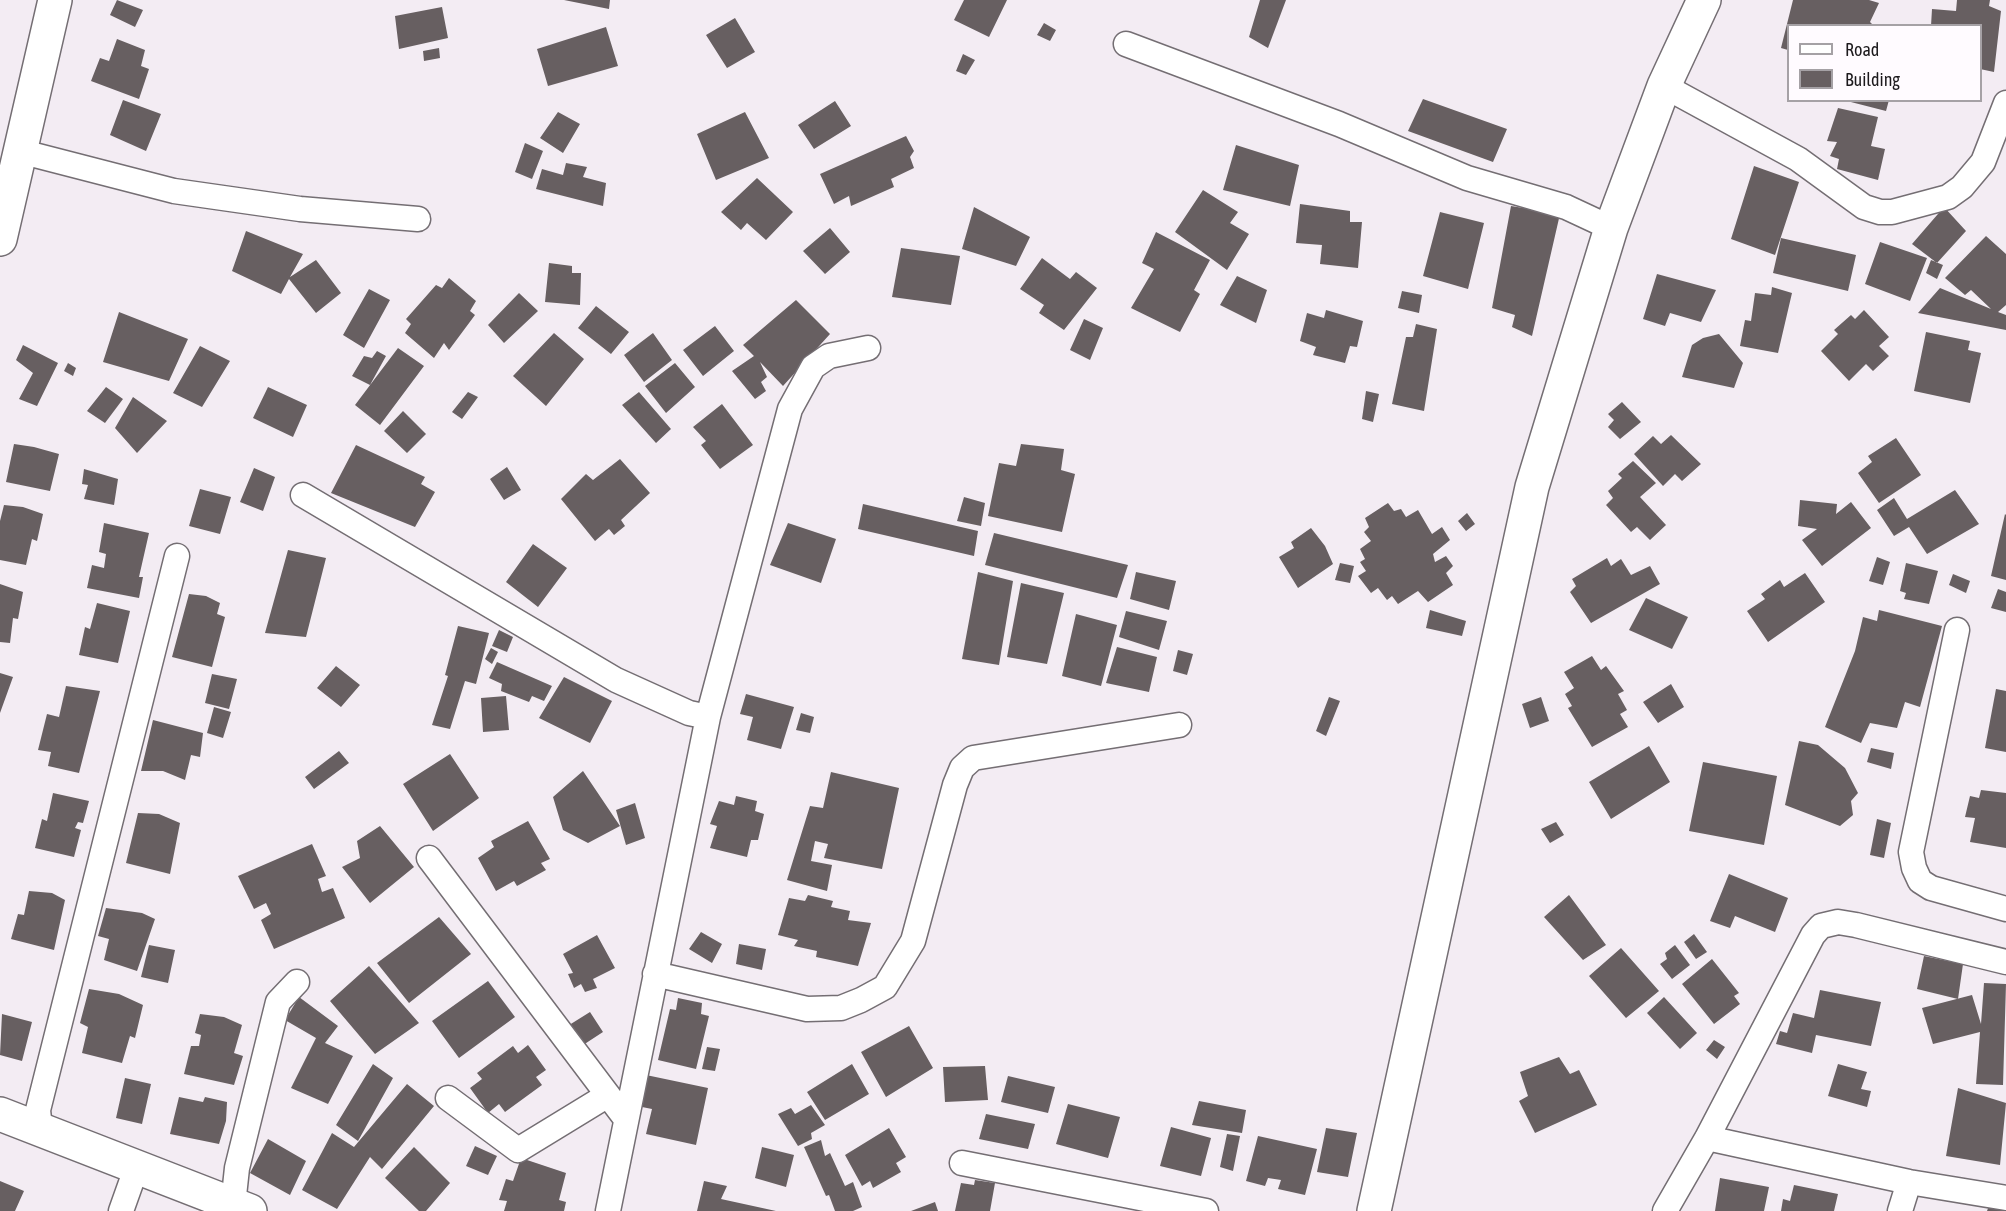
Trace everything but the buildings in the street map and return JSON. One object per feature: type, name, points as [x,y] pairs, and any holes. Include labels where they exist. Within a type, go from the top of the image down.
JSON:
[{"type":"street","points":[[0,239],[55,0]]},
{"type":"street","points":[[1374,1211],[1444,879],[1532,487],[1611,228],[1664,86],[1704,0]]},
{"type":"street","points":[[1126,44],[1339,124],[1467,178],[1566,207],[1611,228]]},
{"type":"street","points":[[1664,86],[1798,159],[1863,207],[1880,212],[1892,212],[1948,197],[1962,187],[1983,162],[2006,103]]},
{"type":"street","points":[[19,151],[174,190],[300,209],[418,219]]},
{"type":"street","points":[[608,1211],[708,717],[790,409],[813,367],[829,356],[844,351],[868,348]]},
{"type":"street","points":[[303,495],[616,680],[689,713],[708,717]]},
{"type":"street","points":[[40,1129],[38,1110],[177,556]]},
{"type":"street","points":[[1957,630],[1911,852],[1914,868],[1920,881],[1930,888],[2006,909]]},
{"type":"street","points":[[655,974],[807,1009],[841,1008],[861,1000],[885,987],[913,941],[955,785],[962,768],[974,758],[1179,725]]},
{"type":"street","points":[[429,858],[626,1119]]},
{"type":"street","points":[[1665,1211],[1707,1138],[1813,935],[1821,926],[1838,922],[1856,925],[2006,962]]},
{"type":"street","points":[[0,1114],[242,1208],[237,1168],[278,1002],[297,982]]},
{"type":"street","points":[[447,1098],[518,1150],[608,1095]]},
{"type":"street","points":[[1707,1138],[1909,1182],[2006,1198]]},
{"type":"street","points":[[962,1163],[1206,1211]]},
{"type":"street","points":[[121,1211],[138,1166]]},
{"type":"street","points":[[1900,1211],[1909,1182]]}]
